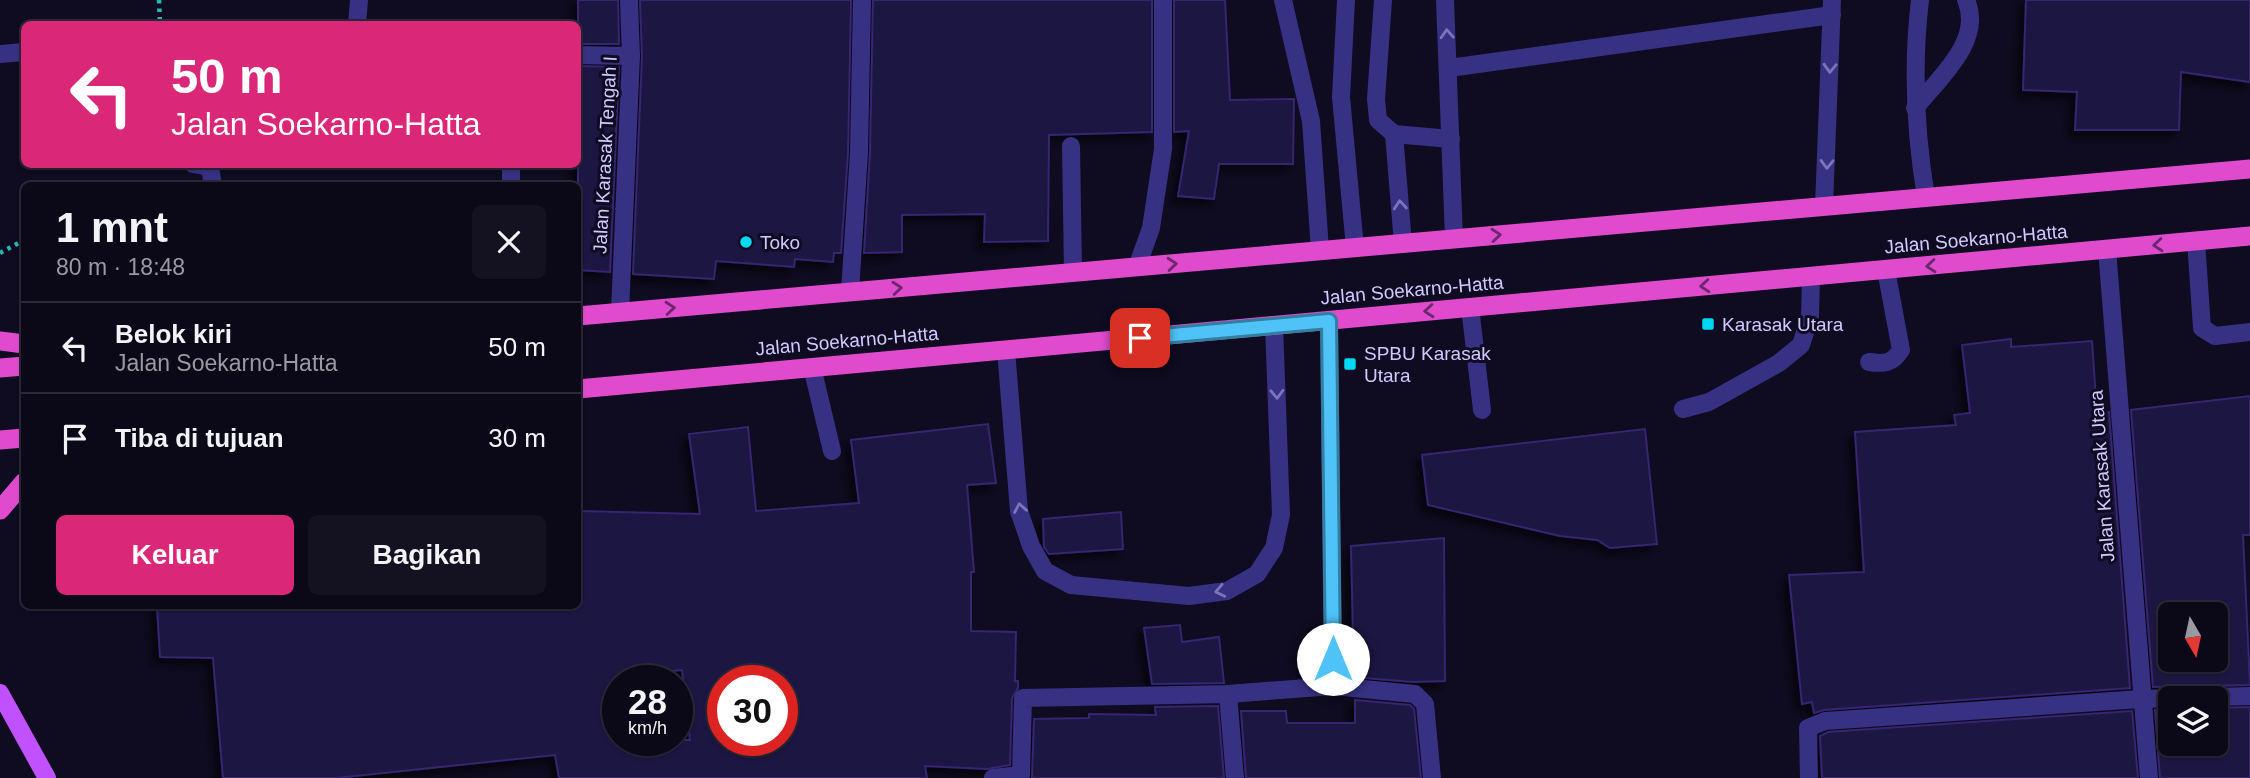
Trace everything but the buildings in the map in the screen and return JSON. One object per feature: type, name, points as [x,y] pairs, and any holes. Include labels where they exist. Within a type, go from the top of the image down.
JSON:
[{"type":"highway","points":[[581,316],[2250,169]]},
{"type":"highway","name":"Jalan Soekarno-Hatta","points":[[581,389],[2250,236]]},
{"type":"highway","points":[[0,341],[21,344]]},
{"type":"highway","points":[[0,368],[21,366]]},
{"type":"highway","points":[[0,440],[21,438]]},
{"type":"highway","points":[[0,510],[21,486]]},
{"type":"main road","points":[[0,693],[47,778]]},
{"type":"street","points":[[357,21],[359,0]]},
{"type":"street","name":"Jalan Karasak Tengah I","points":[[620,312],[631,56],[629,0]]},
{"type":"street","points":[[850,292],[859,153],[862,0]]},
{"type":"street","points":[[1137,267],[1151,228],[1163,149],[1163,0]]},
{"type":"street","points":[[1283,0],[1311,121],[1320,250]]},
{"type":"street","points":[[1346,0],[1341,97],[1355,248]]},
{"type":"street","points":[[1383,0],[1376,99],[1378,120],[1394,134],[1451,139]]},
{"type":"street","points":[[1445,0],[1454,239]]},
{"type":"street","points":[[1920,0],[1914,46],[1915,108],[1926,197]]},
{"type":"street","points":[[1915,108],[1964,46],[1972,14],[1966,0]]},
{"type":"street","points":[[1449,68],[1832,7],[1824,206]]},
{"type":"street","points":[[0,54],[21,52]]},
{"type":"street","points":[[581,55],[631,56]]},
{"type":"street","points":[[1394,134],[1403,243]]},
{"type":"street","points":[[1071,146],[1073,272]]},
{"type":"street","points":[[2196,241],[2202,328],[2215,336],[2250,332]]},
{"type":"street","name":"Jalan Karasak Utara","points":[[2107,249],[2148,778]]},
{"type":"street","points":[[1869,362],[1885,364],[1896,358],[1901,350],[1886,270]]},
{"type":"street","points":[[1684,409],[1709,402],[1779,363],[1801,345],[1810,317],[1811,276]]},
{"type":"street","points":[[1470,307],[1482,410]]},
{"type":"street","points":[[1329,321],[1334,686]]},
{"type":"street","points":[[1006,350],[1019,512],[1031,546],[1045,571],[1071,585],[1189,596],[1227,591],[1257,574],[1274,548],[1281,515],[1274,325]]},
{"type":"street","points":[[813,367],[832,451]]},
{"type":"street","points":[[993,778],[1021,775],[1023,698],[1228,694],[1334,686],[1416,694],[1425,704],[1432,778]]},
{"type":"street","points":[[1228,694],[1235,778]]},
{"type":"street","points":[[1809,778],[1808,727],[1825,721],[2140,699],[2250,696]]},
{"type":"path","points":[[159,0],[160,21]]},
{"type":"path","points":[[0,253],[21,242]]},
{"type":"place","name":"Toko","points":[[746,242]]},
{"type":"place","name":"Karasak Utara","points":[[1708,324]]},
{"type":"place","name":"SPBU Karasak Utara","points":[[1350,364]]},
{"type":"route","points":[[1140,338],[1329,321],[1333,659]]}]
